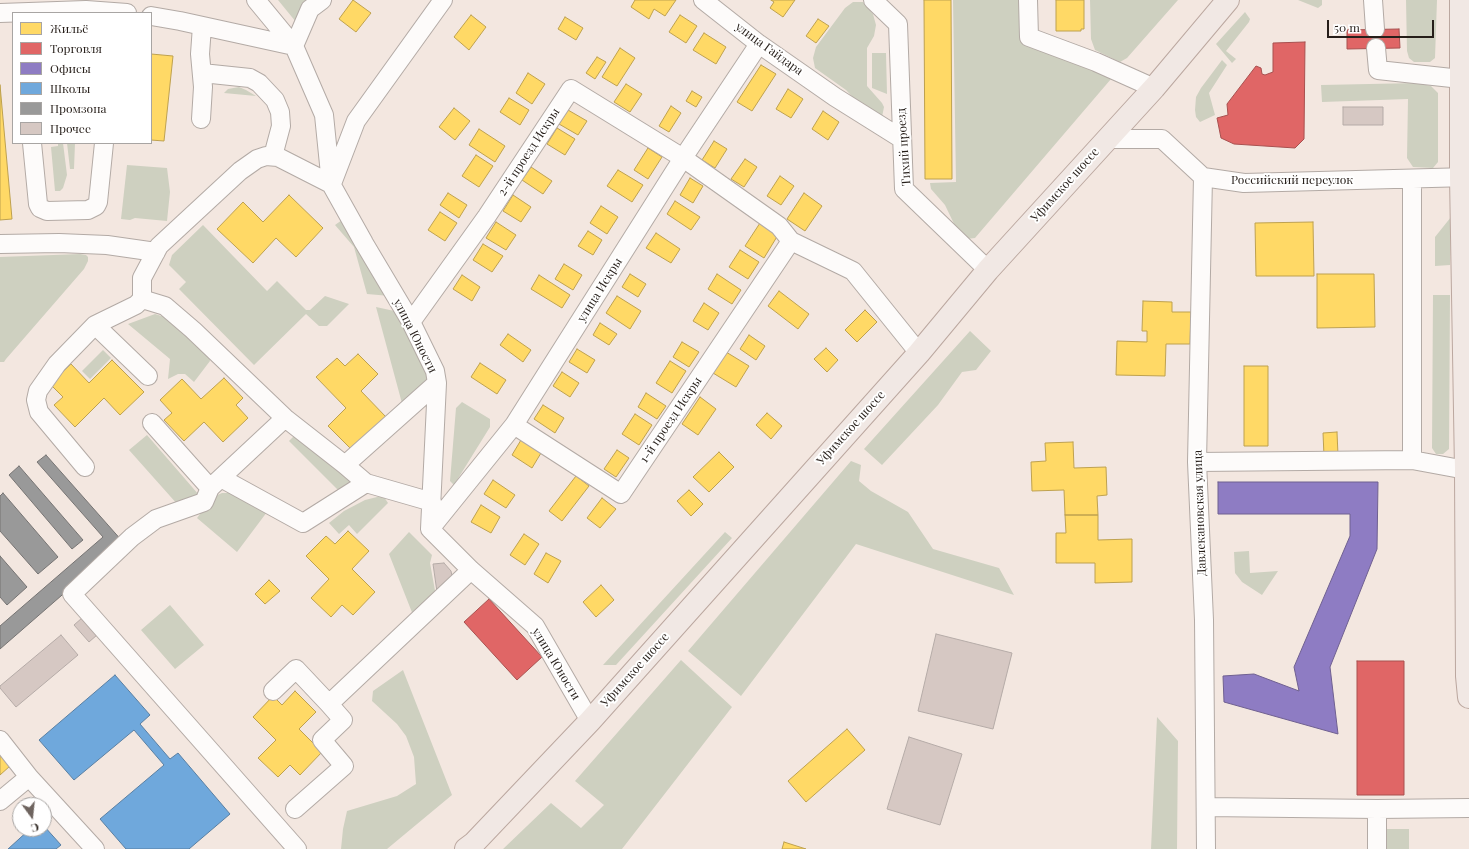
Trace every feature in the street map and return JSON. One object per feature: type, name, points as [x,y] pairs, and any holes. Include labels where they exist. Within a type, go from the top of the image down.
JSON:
[{"type":"main road","name":"Уфимское шоссе","points":[[473,847],[590,721],[919,353],[988,270],[1154,88],[1228,0]]},
{"type":"main road","points":[[1462,0],[1461,80],[1465,177],[1468,683]]},
{"type":"street","name":"улица Юности","points":[[256,0],[294,46],[324,115],[331,184],[411,322],[435,371],[437,383],[430,529],[471,570],[535,626],[590,721]]},
{"type":"street","points":[[152,16],[294,46],[310,9],[322,0]]},
{"type":"street","points":[[142,300],[142,278],[163,242],[240,171],[257,159],[272,156],[284,160],[331,184],[356,121],[443,0]]},
{"type":"street","name":"улица Гайдара","points":[[703,0],[759,44],[835,97],[902,139]]},
{"type":"street","name":"Тихий проезд","points":[[873,0],[898,24],[904,189],[988,270]]},
{"type":"street","points":[[1028,0],[1029,37],[1096,62],[1154,88]]},
{"type":"street","points":[[1373,0],[1375,29]]},
{"type":"street","points":[[21,12],[86,10],[109,12]]},
{"type":"street","points":[[0,13],[12,12]]},
{"type":"street","points":[[201,119],[204,87],[200,54],[202,26]]},
{"type":"street","name":"улица Искры","points":[[430,529],[514,425],[683,158],[759,44]]},
{"type":"street","points":[[1376,48],[1378,70],[1461,80]]},
{"type":"street","points":[[202,73],[250,78],[259,83],[275,100],[280,112],[281,126],[272,156]]},
{"type":"street","name":"2-й проезд Искры","points":[[411,322],[487,216],[571,89],[683,158]]},
{"type":"street","points":[[1107,139],[1162,139],[1203,177]]},
{"type":"street","points":[[32,144],[38,204],[40,208],[47,211],[88,210],[96,206],[98,202],[104,144]]},
{"type":"street","points":[[683,158],[779,226],[791,241],[853,271],[919,353]]},
{"type":"street","name":"Российский переулок","points":[[1203,177],[1244,183],[1465,177]]},
{"type":"street","name":"Давлекановская улица","points":[[1203,177],[1197,462],[1204,620],[1206,849]]},
{"type":"street","points":[[1412,179],[1412,460]]},
{"type":"street","name":"1-й проезд Искры","points":[[514,425],[621,494],[791,241]]},
{"type":"street","points":[[0,244],[59,243],[107,246],[156,252]]},
{"type":"street","points":[[85,467],[39,412],[36,400],[38,391],[57,364],[95,325],[136,305],[142,300]]},
{"type":"street","points":[[142,300],[165,306],[193,330],[285,418],[366,483],[432,502]]},
{"type":"street","points":[[95,325],[148,376]]},
{"type":"street","points":[[345,465],[437,383]]},
{"type":"street","points":[[285,418],[216,483],[204,502],[156,519],[132,537],[72,594],[297,849]]},
{"type":"street","points":[[152,423],[216,483],[303,523],[366,483]]},
{"type":"street","points":[[1197,462],[1412,460],[1466,470]]},
{"type":"street","points":[[328,704],[471,570]]},
{"type":"street","points":[[273,691],[296,669],[343,720],[322,740],[344,766],[295,809]]},
{"type":"street","points":[[0,740],[29,777],[95,849]]},
{"type":"street","points":[[0,801],[29,777]]},
{"type":"street","points":[[1206,807],[1377,809],[1469,808]]},
{"type":"street","points":[[1377,809],[1377,849]]},
{"type":"green space","points":[[278,0],[312,0],[296,22]]},
{"type":"green space","points":[[953,0],[1022,0],[1025,40],[1110,74],[1111,79],[975,238],[967,239],[957,230],[945,205],[931,189],[930,183],[956,182]]},
{"type":"green space","points":[[1090,0],[1178,0],[1127,58],[1120,62],[1095,50],[1091,39]]},
{"type":"green space","points":[[1298,0],[1322,0],[1322,5],[1318,8]]},
{"type":"green space","points":[[1406,0],[1437,0],[1435,58],[1430,62],[1414,62],[1409,58],[1407,51]]},
{"type":"green space","points":[[853,2],[863,2],[873,14],[876,25],[874,36],[867,48],[867,86],[884,107],[882,117],[858,103],[846,90],[815,68],[813,58],[816,47],[845,8]]},
{"type":"green space","points":[[1245,12],[1250,19],[1249,22],[1226,51],[1236,59],[1232,63],[1216,44]]},
{"type":"green space","points":[[872,53],[886,53],[887,94],[872,88]]},
{"type":"green space","points":[[1222,60],[1227,65],[1209,93],[1215,115],[1200,122],[1196,117],[1196,97]]},
{"type":"green space","points":[[1417,83],[1431,86],[1438,93],[1438,162],[1433,168],[1413,167],[1407,158],[1408,99],[1322,102],[1321,85]]},
{"type":"green space","points":[[239,87],[256,96],[224,93],[228,89]]},
{"type":"green space","points":[[58,144],[63,144],[67,175],[63,188],[60,191],[55,191],[51,147],[58,146]]},
{"type":"green space","points":[[67,144],[75,144],[74,169],[70,169]]},
{"type":"green space","points":[[127,165],[167,168],[170,192],[167,221],[135,218],[130,220],[121,219]]},
{"type":"green space","points":[[1451,217],[1450,265],[1435,266],[1435,237]]},
{"type":"green space","points":[[342,220],[390,296],[367,294],[354,247],[335,225]]},
{"type":"green space","points":[[203,225],[267,291],[277,281],[306,310],[310,310],[325,296],[349,304],[327,326],[319,326],[306,314],[254,365],[179,289],[186,282],[169,265],[172,255]]},
{"type":"green space","points":[[80,254],[88,257],[88,261],[84,269],[4,362],[0,362],[0,257]]},
{"type":"green space","points":[[1433,295],[1450,295],[1449,449],[1443,454],[1436,454],[1432,448]]},
{"type":"green space","points":[[376,307],[399,312],[430,380],[403,407]]},
{"type":"green space","points":[[155,314],[171,319],[209,354],[210,361],[194,382],[185,374],[178,374],[168,379],[170,359],[128,324]]},
{"type":"green space","points":[[970,331],[991,351],[976,370],[962,372],[938,405],[882,465],[864,449]]},
{"type":"green space","points":[[103,350],[111,358],[90,379],[82,371]]},
{"type":"green space","points":[[462,402],[490,419],[490,427],[454,485],[450,481],[456,408]]},
{"type":"green space","points":[[297,433],[357,486],[343,495],[289,441]]},
{"type":"green space","points":[[147,435],[199,495],[178,505],[129,450]]},
{"type":"green space","points":[[851,461],[861,465],[859,481],[871,491],[908,512],[933,549],[999,568],[1014,595],[856,544],[741,696],[688,651]]},
{"type":"green space","points":[[222,493],[233,493],[267,512],[237,552],[197,518],[213,497]]},
{"type":"green space","points":[[381,496],[384,497],[388,503],[357,534],[349,525],[339,534],[329,523],[344,511],[365,500]]},
{"type":"green space","points":[[409,532],[432,555],[430,563],[436,596],[415,620],[389,554]]},
{"type":"green space","points":[[725,532],[732,538],[616,665],[603,665]]},
{"type":"green space","points":[[1249,551],[1250,573],[1278,571],[1262,595],[1242,582],[1235,573],[1234,552]]},
{"type":"green space","points":[[170,605],[204,645],[175,669],[141,630]]},
{"type":"green space","points":[[681,660],[732,707],[622,849],[503,849],[551,803],[581,828],[604,805],[575,781]]},
{"type":"green space","points":[[403,670],[452,795],[387,849],[341,849],[347,811],[397,796],[416,784],[414,757],[406,736],[397,724],[372,701],[373,691]]},
{"type":"green space","points":[[1157,717],[1178,741],[1177,849],[1151,849]]},
{"type":"green space","points":[[1386,829],[1409,829],[1409,849],[1386,849]]},
{"type":"building: Жильё","points":[[353,0],[371,13],[356,32],[339,19]]},
{"type":"building: Жильё","points":[[635,0],[676,0],[665,16],[654,9],[649,19],[631,7]]},
{"type":"building: Жильё","points":[[771,0],[795,0],[783,17],[770,8],[774,2]]},
{"type":"building: Жильё","points":[[924,0],[951,0],[952,179],[925,179]]},
{"type":"building: Жильё","points":[[1056,0],[1084,0],[1084,29],[1081,29],[1081,31],[1056,31]]},
{"type":"building: Жильё","points":[[471,15],[486,27],[469,50],[454,37]]},
{"type":"building: Жильё","points":[[680,15],[697,26],[686,43],[669,32]]},
{"type":"building: Жильё","points":[[565,17],[583,28],[576,40],[558,29]]},
{"type":"building: Жильё","points":[[818,19],[829,26],[816,43],[806,36]]},
{"type":"building: Жильё","points":[[704,33],[726,47],[716,64],[693,50]]},
{"type":"building: Жильё","points":[[620,48],[635,58],[617,86],[602,77]]},
{"type":"building: Жильё","points":[[152,54],[173,56],[164,141],[152,140]]},
{"type":"building: Жильё","points":[[597,57],[606,62],[595,79],[586,73]]},
{"type":"building: Жильё","points":[[761,65],[776,74],[752,111],[737,102]]},
{"type":"building: Жильё","points":[[528,73],[545,84],[532,104],[516,93]]},
{"type":"building: Жильё","points":[[626,84],[642,94],[630,112],[614,102]]},
{"type":"building: Жильё","points":[[0,85],[12,219],[0,220]]},
{"type":"building: Жильё","points":[[788,89],[803,99],[791,118],[776,109]]},
{"type":"building: Жильё","points":[[692,91],[702,97],[696,107],[686,101]]},
{"type":"building: Жильё","points":[[509,98],[529,110],[520,125],[500,112]]},
{"type":"building: Жильё","points":[[671,106],[681,113],[669,132],[659,126]]},
{"type":"building: Жильё","points":[[454,108],[470,121],[455,140],[439,127]]},
{"type":"building: Жильё","points":[[568,110],[587,121],[578,135],[559,124]]},
{"type":"building: Жильё","points":[[823,111],[839,122],[828,140],[812,129]]},
{"type":"building: Жильё","points":[[557,128],[575,139],[565,155],[547,144]]},
{"type":"building: Жильё","points":[[479,129],[505,146],[495,162],[469,145]]},
{"type":"building: Жильё","points":[[714,141],[727,149],[715,168],[702,160]]},
{"type":"building: Жильё","points":[[648,148],[662,157],[648,179],[634,170]]},
{"type":"building: Жильё","points":[[476,155],[493,166],[479,187],[462,176]]},
{"type":"building: Жильё","points":[[745,159],[757,167],[744,187],[731,179]]},
{"type":"building: Жильё","points":[[531,167],[552,181],[543,194],[522,180]]},
{"type":"building: Жильё","points":[[618,170],[643,185],[632,202],[607,186]]},
{"type":"building: Жильё","points":[[780,176],[794,186],[781,205],[767,196]]},
{"type":"building: Жильё","points":[[690,178],[703,186],[693,203],[680,195]]},
{"type":"building: Жильё","points":[[448,193],[467,205],[459,218],[440,205]]},
{"type":"building: Жильё","points":[[804,193],[822,206],[805,231],[787,219]]},
{"type":"building: Жильё","points":[[289,195],[323,228],[296,257],[276,238],[253,263],[217,229],[243,202],[263,222]]},
{"type":"building: Жильё","points":[[513,195],[531,207],[521,222],[503,211]]},
{"type":"building: Жильё","points":[[675,201],[700,217],[691,230],[667,214]]},
{"type":"building: Жильё","points":[[601,206],[618,217],[607,234],[590,223]]},
{"type":"building: Жильё","points":[[440,212],[457,223],[445,241],[428,230]]},
{"type":"building: Жильё","points":[[496,222],[516,235],[506,250],[486,238]]},
{"type":"building: Жильё","points":[[1313,222],[1314,276],[1256,276],[1255,223]]},
{"type":"building: Жильё","points":[[760,223],[778,235],[764,258],[745,246]]},
{"type":"building: Жильё","points":[[588,231],[602,240],[593,255],[578,246]]},
{"type":"building: Жильё","points":[[656,233],[680,249],[671,263],[646,248]]},
{"type":"building: Жильё","points":[[483,244],[503,256],[492,272],[473,260]]},
{"type":"building: Жильё","points":[[740,250],[759,262],[748,279],[729,267]]},
{"type":"building: Жильё","points":[[564,264],[582,275],[573,290],[555,279]]},
{"type":"building: Жильё","points":[[630,274],[646,284],[638,297],[622,287]]},
{"type":"building: Жильё","points":[[717,274],[741,290],[732,304],[708,289]]},
{"type":"building: Жильё","points":[[1317,274],[1374,274],[1375,327],[1317,328]]},
{"type":"building: Жильё","points":[[462,275],[480,287],[472,301],[453,289]]},
{"type":"building: Жильё","points":[[539,275],[570,295],[562,308],[531,289]]},
{"type":"building: Жильё","points":[[779,291],[809,314],[798,329],[768,306]]},
{"type":"building: Жильё","points":[[617,296],[641,311],[630,329],[606,313]]},
{"type":"building: Жильё","points":[[1143,301],[1172,302],[1172,312],[1191,312],[1190,344],[1166,344],[1165,376],[1116,375],[1117,341],[1147,342],[1147,331],[1142,331]]},
{"type":"building: Жильё","points":[[704,303],[719,313],[708,330],[693,321]]},
{"type":"building: Жильё","points":[[865,310],[877,322],[857,342],[845,330]]},
{"type":"building: Жильё","points":[[600,323],[617,334],[609,345],[593,335]]},
{"type":"building: Жильё","points":[[508,334],[531,350],[523,362],[500,345]]},
{"type":"building: Жильё","points":[[749,335],[765,346],[756,360],[740,349]]},
{"type":"building: Жильё","points":[[682,342],[699,352],[689,367],[673,357]]},
{"type":"building: Жильё","points":[[826,348],[838,360],[827,372],[814,359]]},
{"type":"building: Жильё","points":[[577,349],[595,360],[587,373],[569,362]]},
{"type":"building: Жильё","points":[[726,352],[749,366],[736,387],[713,373]]},
{"type":"building: Жильё","points":[[358,354],[378,374],[361,391],[386,417],[352,450],[328,426],[346,408],[316,377],[337,358],[345,366]]},
{"type":"building: Жильё","points":[[112,360],[144,392],[120,415],[104,398],[75,427],[54,405],[63,397],[50,384],[71,364],[89,383]]},
{"type":"building: Жильё","points":[[670,361],[686,371],[672,393],[656,383]]},
{"type":"building: Жильё","points":[[480,363],[506,380],[497,394],[471,377]]},
{"type":"building: Жильё","points":[[1244,366],[1268,366],[1268,446],[1244,446]]},
{"type":"building: Жильё","points":[[562,372],[579,383],[570,397],[553,386]]},
{"type":"building: Жильё","points":[[224,378],[243,398],[236,405],[248,418],[223,442],[204,422],[184,441],[164,420],[172,413],[160,400],[182,379],[201,399]]},
{"type":"building: Жильё","points":[[646,393],[666,406],[657,419],[638,407]]},
{"type":"building: Жильё","points":[[700,397],[716,409],[698,435],[682,424]]},
{"type":"building: Жильё","points":[[543,405],[564,418],[555,433],[534,419]]},
{"type":"building: Жильё","points":[[767,413],[782,426],[771,439],[756,425]]},
{"type":"building: Жильё","points":[[635,414],[652,425],[639,445],[622,434]]},
{"type":"building: Жильё","points":[[1337,432],[1338,455],[1324,456],[1323,433]]},
{"type":"building: Жильё","points":[[521,440],[541,453],[532,468],[512,455]]},
{"type":"building: Жильё","points":[[1073,442],[1074,468],[1106,467],[1107,495],[1097,496],[1098,515],[1065,515],[1064,490],[1032,491],[1031,462],[1046,461],[1045,443]]},
{"type":"building: Жильё","points":[[617,450],[629,458],[616,477],[604,469]]},
{"type":"building: Жильё","points":[[719,452],[734,467],[709,492],[693,477]]},
{"type":"building: Жильё","points":[[576,476],[589,486],[562,521],[549,511]]},
{"type":"building: Жильё","points":[[493,480],[515,495],[506,508],[484,494]]},
{"type":"building: Жильё","points":[[689,490],[703,504],[691,516],[677,501]]},
{"type":"building: Жильё","points":[[602,498],[616,509],[600,528],[587,518]]},
{"type":"building: Жильё","points":[[481,505],[500,517],[491,533],[471,522]]},
{"type":"building: Жильё","points":[[1065,515],[1098,515],[1098,540],[1132,539],[1132,582],[1095,583],[1095,563],[1056,563],[1056,533],[1066,533]]},
{"type":"building: Жильё","points":[[348,531],[369,551],[352,569],[375,592],[353,615],[342,605],[331,617],[311,598],[329,579],[306,556],[326,536],[335,544]]},
{"type":"building: Жильё","points":[[524,534],[539,544],[525,565],[510,555]]},
{"type":"building: Жильё","points":[[546,553],[561,561],[548,583],[534,574]]},
{"type":"building: Жильё","points":[[269,580],[280,591],[265,604],[255,594]]},
{"type":"building: Жильё","points":[[601,585],[614,600],[596,617],[583,602]]},
{"type":"building: Жильё","points":[[295,691],[316,712],[299,729],[322,752],[300,775],[290,765],[278,777],[258,758],[276,740],[253,717],[273,696],[282,705]]},
{"type":"building: Жильё","points":[[847,729],[865,750],[806,802],[788,781]]},
{"type":"building: Жильё","points":[[0,754],[10,766],[0,775]]},
{"type":"building: Жильё","points":[[784,842],[806,849],[782,849]]},
{"type":"building: Торговля","points":[[1399,29],[1400,48],[1347,49],[1347,30]]},
{"type":"building: Торговля","points":[[1305,42],[1304,139],[1295,148],[1234,144],[1221,138],[1217,118],[1228,115],[1227,104],[1256,66],[1261,68],[1262,74],[1265,75],[1273,72],[1273,43]]},
{"type":"building: Торговля","points":[[489,599],[542,657],[517,680],[464,622]]},
{"type":"building: Торговля","points":[[1357,661],[1404,661],[1404,795],[1357,795]]},
{"type":"building: Офисы","points":[[1218,482],[1378,482],[1377,549],[1330,667],[1338,734],[1224,702],[1223,676],[1254,674],[1299,691],[1294,667],[1350,536],[1350,514],[1218,514]]},
{"type":"building: Школы","points":[[115,675],[150,715],[140,724],[170,759],[178,753],[230,814],[189,849],[126,849],[100,819],[164,765],[134,730],[74,780],[39,740]]},
{"type":"building: Школы","points":[[52,835],[61,845],[56,849],[8,849],[21,837],[52,837]]},
{"type":"building: Промзона","points":[[46,455],[123,542],[0,649],[0,626],[103,537],[37,462]]},
{"type":"building: Промзона","points":[[19,466],[83,540],[72,549],[9,475]]},
{"type":"building: Промзона","points":[[3,493],[58,557],[38,574],[0,531],[0,496]]},
{"type":"building: Промзона","points":[[0,556],[27,587],[7,605],[0,597]]},
{"type":"building: Прочее","points":[[1343,107],[1383,107],[1383,125],[1343,125]]},
{"type":"building: Прочее","points":[[444,563],[451,571],[453,581],[437,592],[433,564]]},
{"type":"building: Прочее","points":[[82,618],[97,635],[89,642],[74,625]]},
{"type":"building: Прочее","points":[[936,634],[1012,653],[993,729],[918,711]]},
{"type":"building: Прочее","points":[[61,635],[78,655],[16,707],[0,688],[0,686]]},
{"type":"building: Прочее","points":[[909,737],[962,754],[940,825],[887,809]]}]
